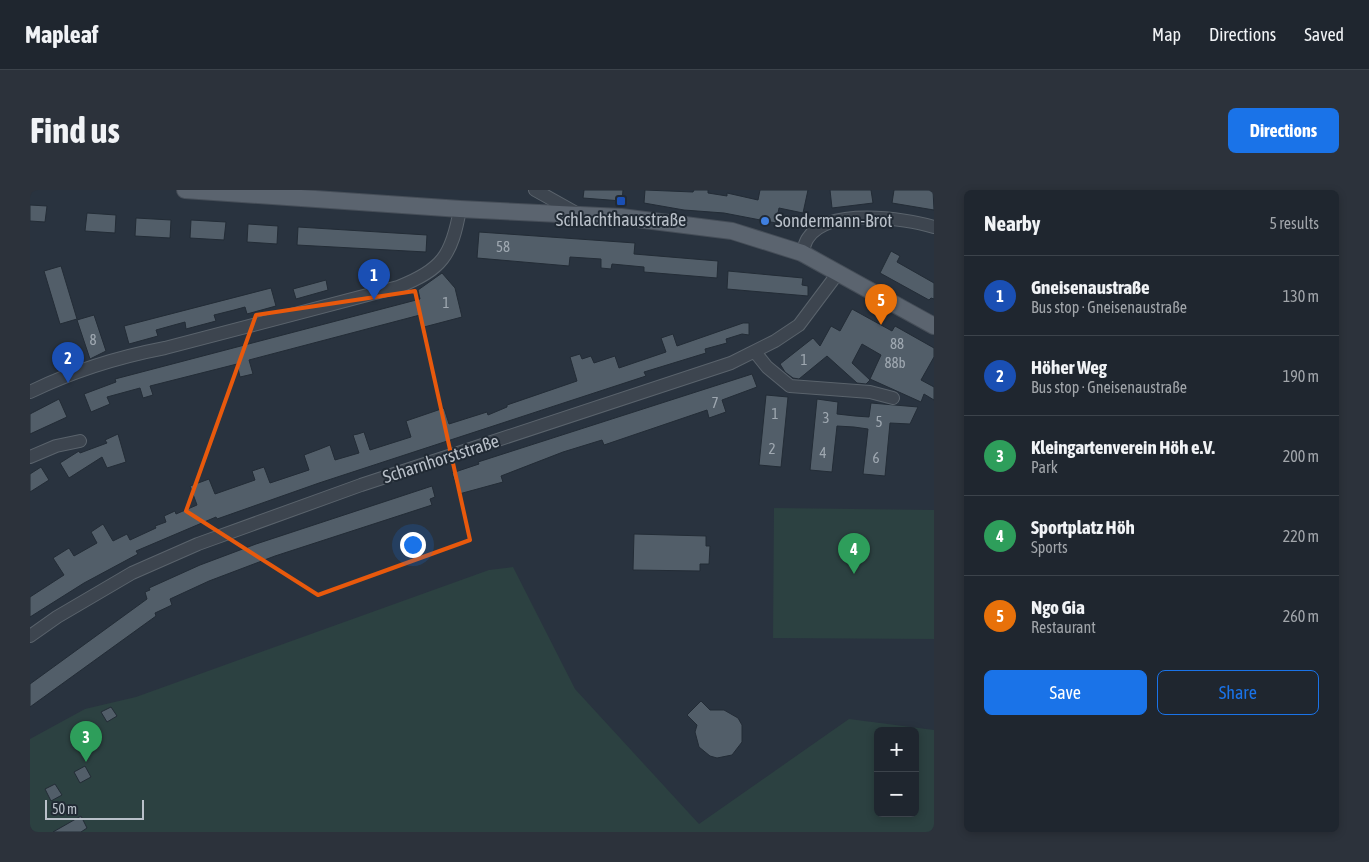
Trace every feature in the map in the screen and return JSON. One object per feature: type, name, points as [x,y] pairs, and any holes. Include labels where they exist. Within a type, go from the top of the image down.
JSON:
[{"type":"main road","points":[[185,190],[460,209],[621,216],[732,231],[802,253],[934,326]]},
{"type":"street","points":[[535,190],[556,195],[579,215]]},
{"type":"street","points":[[30,392],[62,378],[129,355],[165,348],[398,287],[419,278],[438,266],[450,249],[460,209]]},
{"type":"street","points":[[802,253],[808,237],[832,222],[871,216],[919,222],[934,227]]},
{"type":"street","name":"Scharnhorststraße","points":[[30,636],[57,617],[132,573],[198,544],[360,485],[732,363],[755,352],[798,325],[838,273]]},
{"type":"street","points":[[755,352],[767,367],[790,386],[870,392],[893,398]]},
{"type":"street","points":[[30,457],[56,446],[80,441]]},
{"type":"highlighted area","points":[[415,291],[470,540],[318,595],[186,511],[256,315]]},
{"type":"green space","points":[[774,508],[934,510],[934,639],[773,638]]},
{"type":"green space","points":[[513,567],[575,689],[699,824],[849,719],[911,727],[874,727],[874,817],[919,817],[919,728],[934,730],[934,832],[30,832],[30,739],[85,709],[136,697],[489,570]]},
{"type":"building","points":[[584,190],[623,190],[622,201],[583,198]]},
{"type":"building","points":[[645,190],[693,192],[694,190],[708,190],[708,193],[727,196],[727,193],[758,200],[760,190],[808,190],[803,213],[779,208],[776,223],[724,213],[684,210],[644,203]]},
{"type":"building","points":[[830,190],[871,190],[873,203],[832,208]]},
{"type":"building","points":[[894,190],[933,190],[934,210],[892,203]]},
{"type":"building","points":[[30,205],[47,206],[45,222],[30,221]]},
{"type":"building","points":[[87,213],[116,215],[115,233],[85,231]]},
{"type":"building","points":[[136,218],[171,220],[170,238],[135,236]]},
{"type":"building","points":[[191,220],[226,222],[224,240],[190,238]]},
{"type":"building","points":[[248,224],[278,226],[277,244],[247,242]]},
{"type":"building","points":[[298,227],[427,235],[426,252],[297,245]]},
{"type":"building","points":[[479,232],[635,243],[634,254],[718,261],[717,278],[644,272],[644,267],[612,264],[611,269],[601,268],[601,259],[570,257],[569,266],[477,258]]},
{"type":"building","points":[[891,251],[900,256],[897,262],[934,283],[934,299],[931,298],[929,300],[880,273]]},
{"type":"building","points":[[61,266],[77,319],[60,324],[44,271]]},
{"type":"building","points":[[728,271],[803,278],[802,285],[808,286],[808,296],[727,289]]},
{"type":"building","points":[[442,273],[455,288],[462,317],[424,327],[420,315],[249,360],[253,374],[240,377],[237,364],[150,386],[153,395],[143,398],[140,388],[107,397],[110,404],[91,412],[84,394],[116,382],[115,379],[420,299],[418,290]]},
{"type":"building","points":[[326,280],[328,290],[296,299],[293,289]]},
{"type":"building","points":[[271,288],[276,306],[247,314],[245,307],[214,315],[216,321],[186,329],[185,322],[156,330],[158,336],[129,344],[124,326]]},
{"type":"building","points":[[852,309],[892,331],[895,326],[934,348],[934,357],[921,380],[934,387],[934,400],[924,394],[921,402],[870,379],[881,355],[862,344],[852,363],[870,380],[866,384],[857,383],[827,356],[799,379],[793,378],[785,372],[780,364],[813,338],[820,346],[831,326],[840,331]]},
{"type":"building","points":[[94,315],[106,351],[90,359],[77,320]]},
{"type":"building","points":[[743,323],[749,323],[749,335],[742,334],[726,339],[727,343],[705,349],[706,353],[644,372],[646,376],[319,483],[217,519],[216,517],[136,551],[138,554],[84,583],[30,617],[30,597],[64,575],[53,558],[69,548],[74,556],[97,543],[91,532],[103,524],[113,541],[127,534],[130,540],[156,528],[155,526],[166,522],[164,516],[175,511],[176,514],[197,505],[190,486],[209,479],[215,494],[255,480],[252,471],[264,467],[270,483],[309,470],[304,455],[330,445],[335,460],[359,453],[353,435],[364,432],[370,450],[411,437],[406,421],[444,408],[449,424],[487,412],[488,415],[507,407],[507,405],[577,381],[570,357],[580,354],[582,359],[591,356],[594,363],[615,356],[619,368],[666,352],[661,338],[673,334],[677,346]]},
{"type":"building","points":[[752,374],[757,387],[722,400],[726,412],[709,418],[707,410],[604,445],[602,440],[563,452],[501,476],[503,482],[459,494],[452,473],[479,464],[478,462]]},
{"type":"building","points":[[766,395],[788,397],[781,467],[759,465]]},
{"type":"building","points":[[59,399],[67,417],[30,434],[30,414]]},
{"type":"building","points":[[817,399],[838,402],[837,414],[855,416],[869,417],[871,403],[918,407],[910,424],[890,423],[885,476],[863,474],[868,429],[854,427],[837,426],[832,472],[810,470]]},
{"type":"building","points":[[118,434],[126,462],[107,468],[102,457],[69,478],[60,463],[79,451],[80,453],[107,443],[105,440]]},
{"type":"building","points":[[41,467],[49,480],[30,492],[30,474]]},
{"type":"building","points":[[432,486],[435,497],[430,499],[432,505],[275,556],[209,581],[170,599],[172,605],[155,613],[156,616],[30,707],[30,684],[147,599],[145,592],[150,590],[149,588],[200,565],[256,544]]},
{"type":"building","points":[[634,534],[706,536],[706,546],[710,546],[709,564],[700,564],[700,571],[633,570]]},
{"type":"building","points":[[701,701],[710,710],[724,710],[738,718],[742,725],[742,742],[732,755],[717,758],[710,756],[699,747],[695,732],[697,725],[687,715]]},
{"type":"building","points":[[111,707],[117,716],[107,722],[101,712]]},
{"type":"building","points":[[85,766],[91,777],[80,783],[74,772]]},
{"type":"building","points":[[55,784],[62,795],[51,801],[45,789]]},
{"type":"building","points":[[81,816],[87,828],[81,832],[53,832]]},
{"type":"place","name":"Schlachthausstraße","points":[[621,201]]},
{"type":"place","name":"Sondermann-Brot","points":[[765,221]]},
{"type":"place","name":"Gneisenaustraße","points":[[374,300]]},
{"type":"place","name":"Ngo Gia","points":[[881,325]]},
{"type":"place","name":"Höher Weg","points":[[68,383]]},
{"type":"place","name":"Sportplatz Höh","points":[[854,574]]},
{"type":"place","name":"Kleingartenverein Höh e.V.","points":[[86,762]]}]
